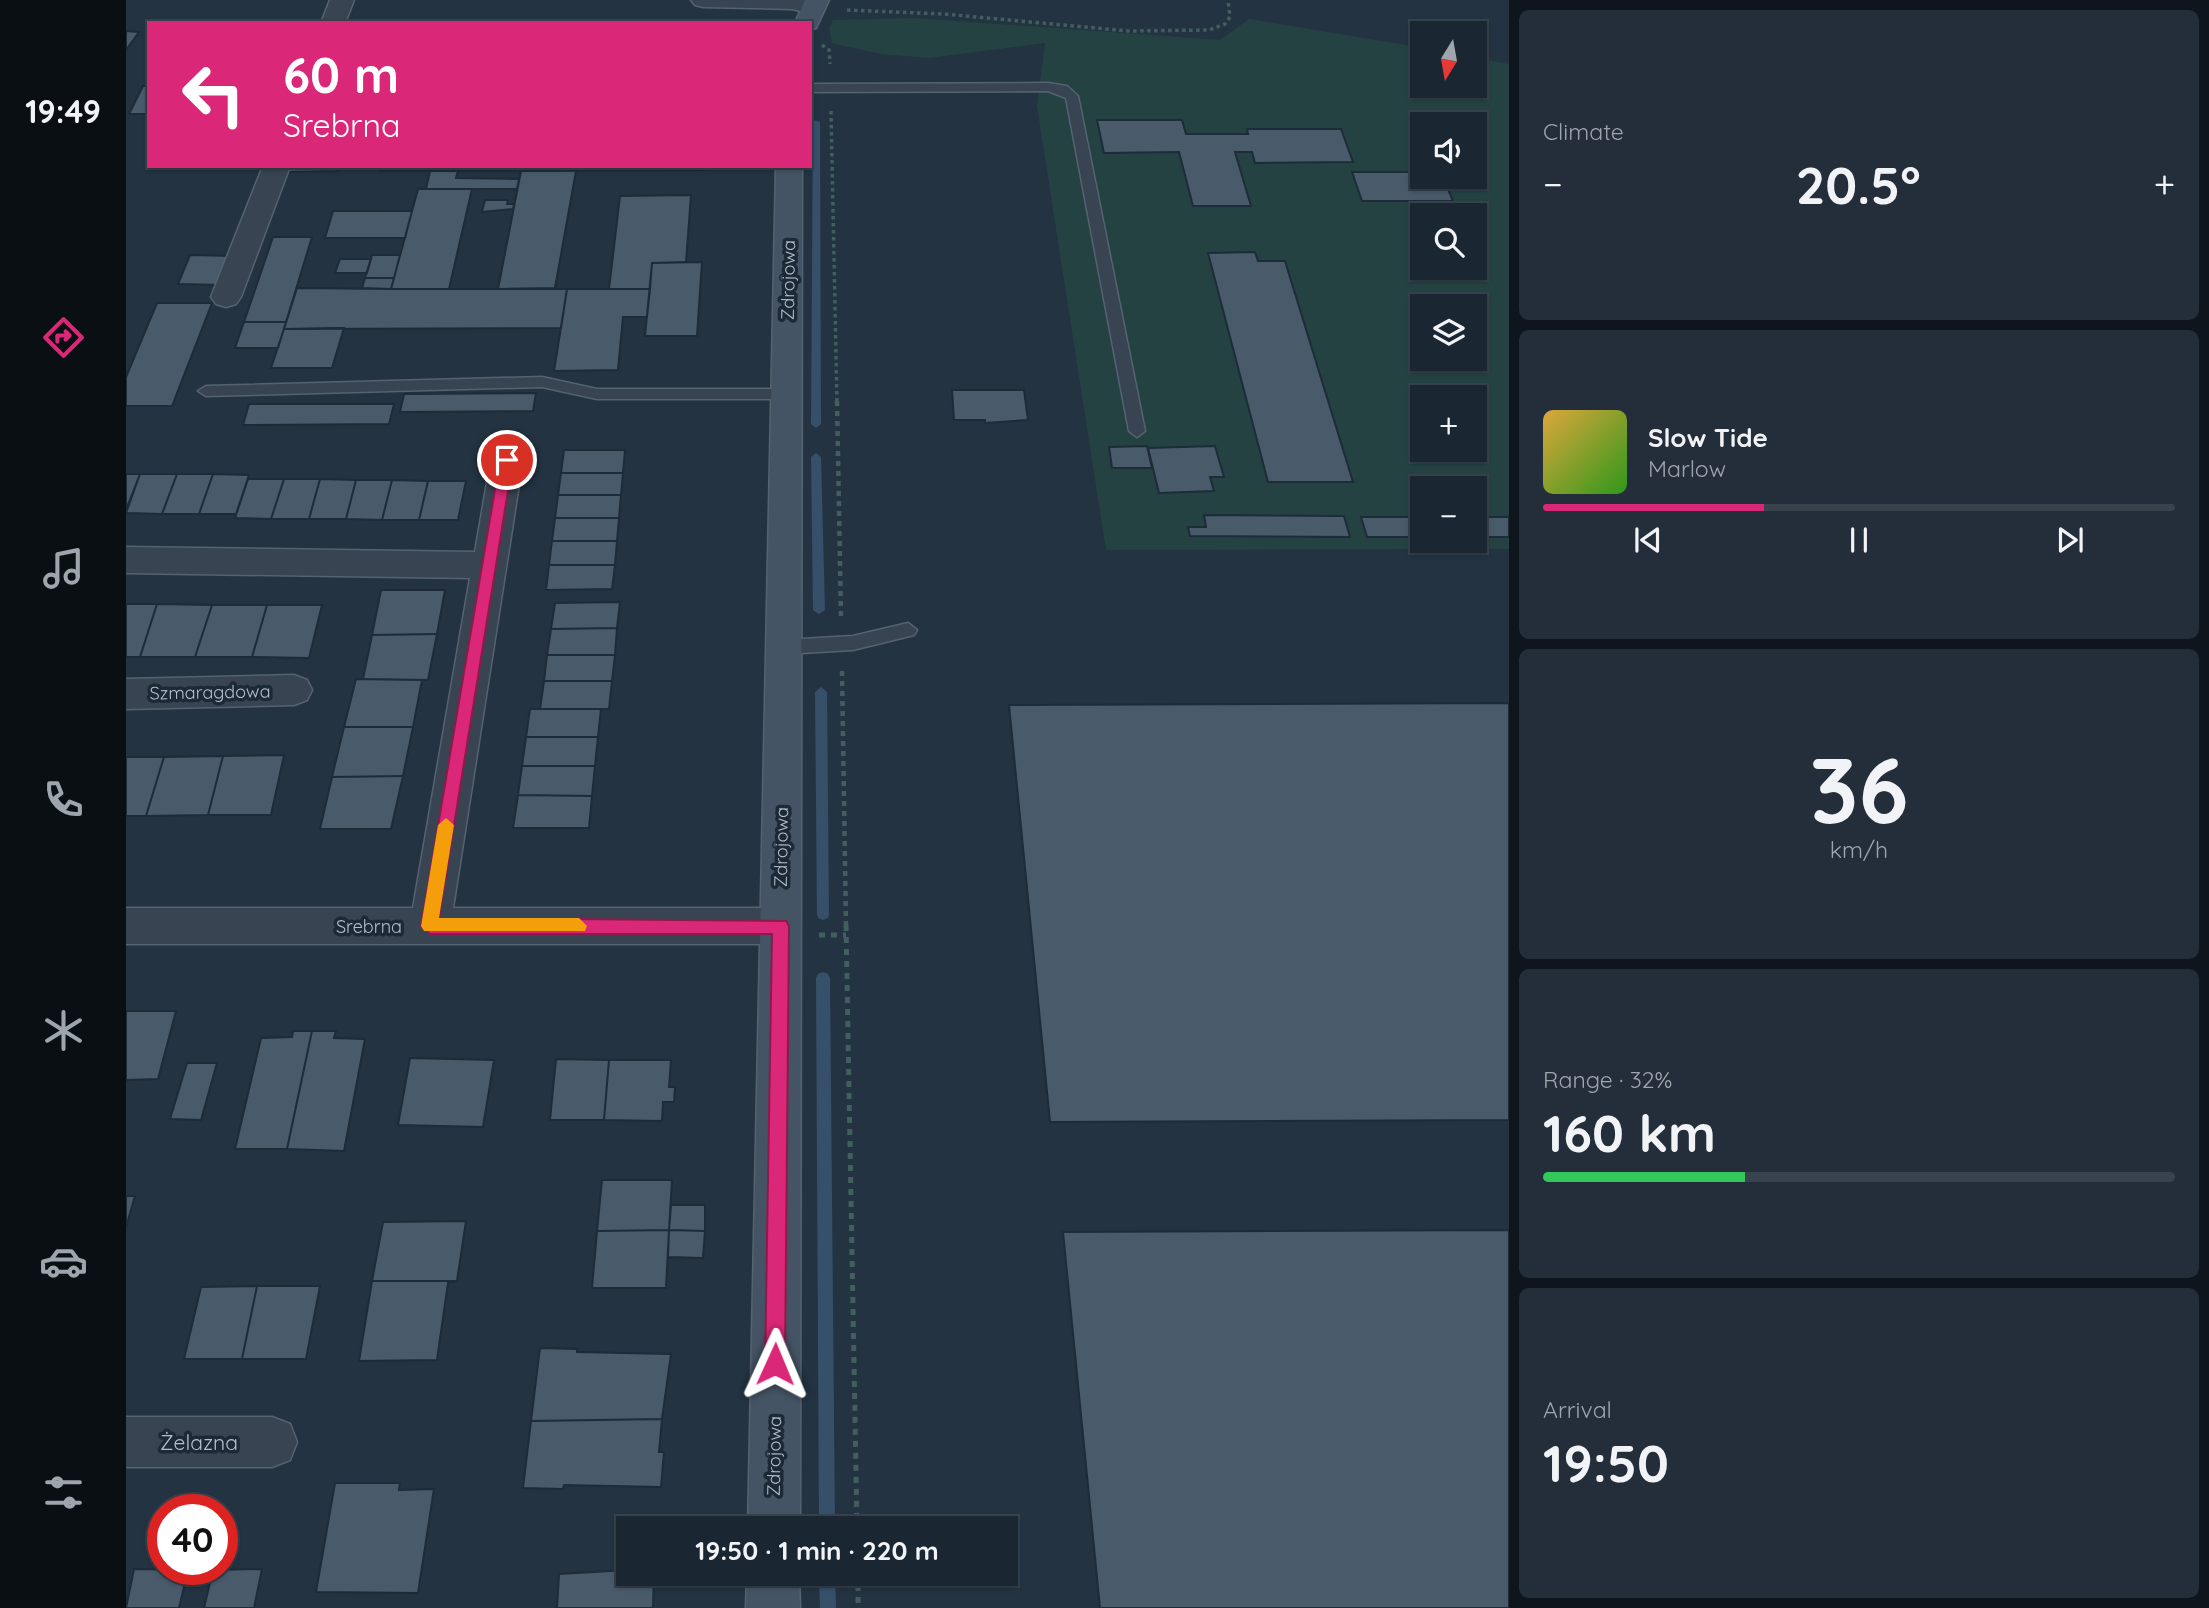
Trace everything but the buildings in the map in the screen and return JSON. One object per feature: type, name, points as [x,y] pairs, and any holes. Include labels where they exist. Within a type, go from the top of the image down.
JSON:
[{"type":"street","points":[[334,21],[342,0]]},
{"type":"street","points":[[703,0],[792,2],[812,18]]},
{"type":"street","points":[[226,297],[276,168]]},
{"type":"street","name":"Zdrojowa","points":[[774,1516],[789,168]]},
{"type":"street","points":[[430,926],[507,460]]},
{"type":"street","points":[[126,561],[489,565]]},
{"type":"street","name":"Szmaragdowa","points":[[126,694],[294,690]]},
{"type":"street","name":"Srebrna","points":[[126,926],[780,926]]},
{"type":"street","name":"Żelazna","points":[[126,1442],[272,1442]]},
{"type":"street","points":[[773,1586],[773,1608]]},
{"type":"lane","points":[[812,88],[1048,87],[1062,89],[1072,96],[1137,431]]},
{"type":"lane","points":[[206,391],[542,382],[597,394],[787,394]]},
{"type":"lane","points":[[784,647],[841,645],[908,630]]},
{"type":"path","points":[[857,1516],[831,89],[829,50],[812,18],[944,14],[1128,30],[1209,30],[1225,24],[1230,17],[1228,0]]},
{"type":"path","points":[[858,1586],[858,1608]]},
{"type":"green space","points":[[915,18],[1220,40],[1249,19],[1410,46],[1410,98],[1488,98],[1488,60],[1509,64],[1509,549],[1487,549],[1487,476],[1410,476],[1410,549],[1106,550],[1037,106],[1045,43],[929,58],[881,54],[832,43],[829,28],[833,20]]},
{"type":"waterway","points":[[816,122],[816,424]]},
{"type":"waterway","points":[[816,457],[819,610]]},
{"type":"waterway","points":[[821,692],[823,914]]},
{"type":"waterway","points":[[823,978],[827,1516]]},
{"type":"waterway","points":[[827,1586],[828,1608]]},
{"type":"slow traffic","points":[[446,825],[430,926],[579,926]]},
{"type":"route","points":[[507,460],[430,926],[780,926],[775,1364]]}]
